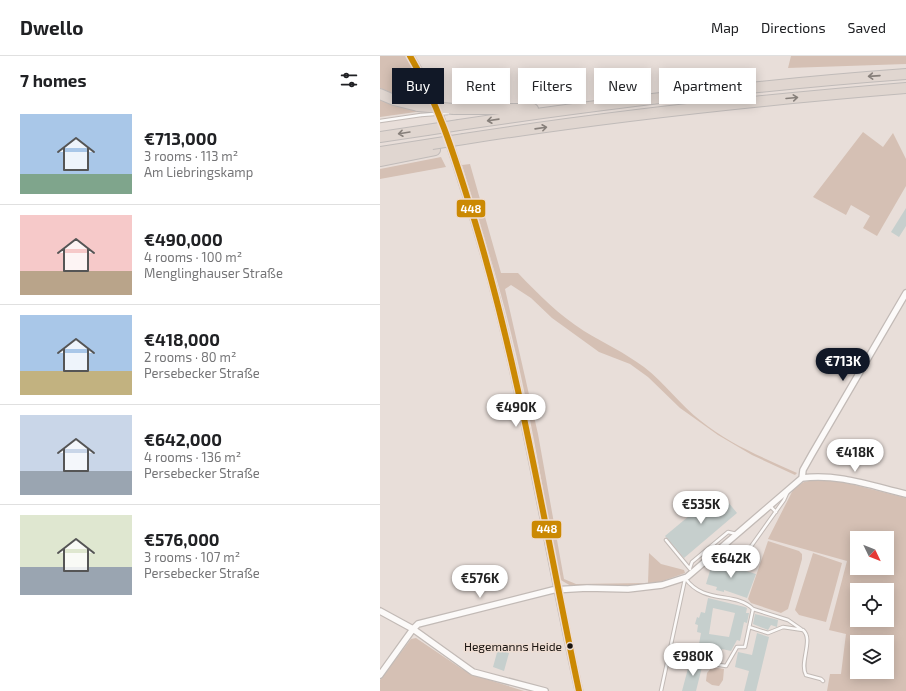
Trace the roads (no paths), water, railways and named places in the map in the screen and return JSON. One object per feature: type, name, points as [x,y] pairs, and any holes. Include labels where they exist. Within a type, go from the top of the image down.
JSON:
[{"type":"highway","points":[[380,137],[587,106],[749,87],[906,74]]},
{"type":"highway","points":[[380,161],[467,139],[590,121],[733,103],[906,88]]},
{"type":"highway","points":[[380,94],[420,111],[587,106]]},
{"type":"highway","points":[[380,152],[434,147]]},
{"type":"street","points":[[410,56],[431,94],[456,164],[489,270],[515,371],[556,590],[579,691]]},
{"type":"street","points":[[802,478],[803,470],[906,293]]},
{"type":"street","points":[[380,675],[418,624],[556,590],[587,588],[628,589],[662,585],[685,578],[692,570],[738,534],[788,488],[802,478],[823,476],[843,479],[906,494]]},
{"type":"street","points":[[380,611],[413,629],[473,672],[545,691]]},
{"type":"lane","points":[[380,122],[420,111]]},
{"type":"lane","points":[[747,552],[776,512],[788,493],[788,488]]},
{"type":"lane","points":[[770,506],[776,512]]},
{"type":"lane","points":[[692,570],[692,562],[728,532],[738,534]]},
{"type":"lane","points":[[666,540],[692,570]]},
{"type":"lane","points":[[685,578],[690,585],[700,592],[747,603],[753,609],[788,620],[803,630],[806,635],[804,671],[806,675],[821,679],[823,681]]},
{"type":"lane","points":[[661,691],[685,578]]},
{"type":"lane","points":[[707,663],[726,666],[737,647],[745,647],[753,609]]},
{"type":"lane","points":[[749,627],[768,633],[783,627],[803,630]]},
{"type":"place","name":"Hegemanns Heide","points":[[570,646]]}]
